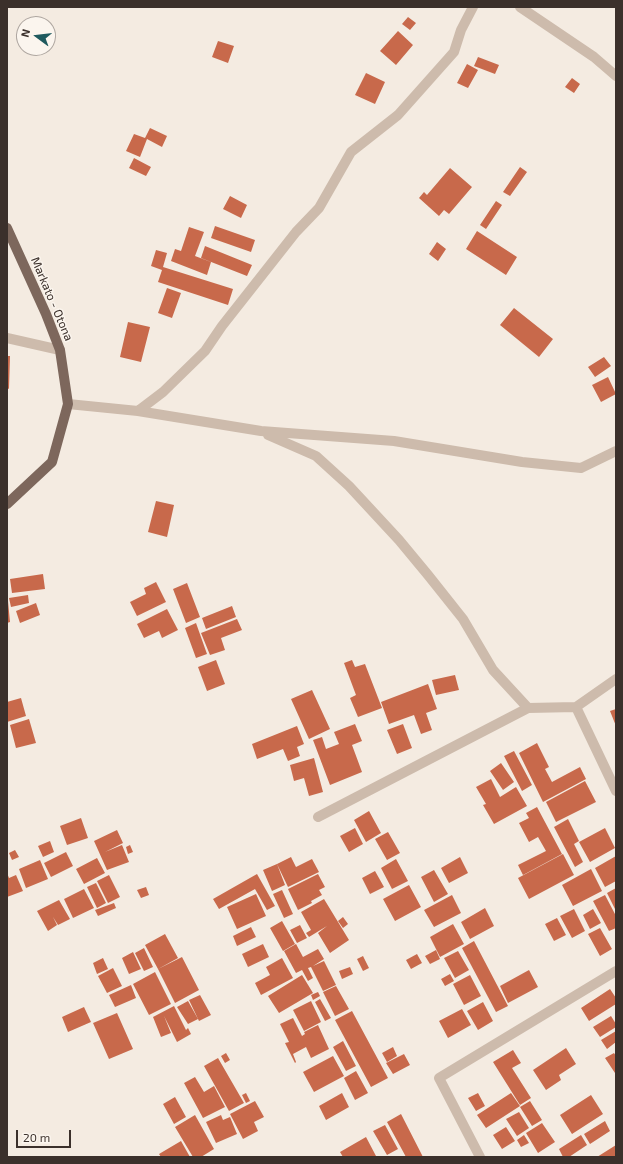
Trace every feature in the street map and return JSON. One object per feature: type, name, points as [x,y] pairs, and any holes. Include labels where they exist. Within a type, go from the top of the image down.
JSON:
[{"type":"main road","name":"Markato - Otona","points":[[7,228],[46,314],[60,350],[68,404],[52,462],[7,504]]},
{"type":"street","points":[[138,411],[163,392],[205,351],[222,326],[296,232],[319,208],[351,152],[398,115],[454,52],[461,30],[473,7]]},
{"type":"street","points":[[520,7],[594,57],[616,76]]},
{"type":"street","points":[[7,338],[60,350]]},
{"type":"street","points":[[68,404],[138,411],[261,431],[394,441],[522,462],[581,468],[616,451]]},
{"type":"street","points":[[261,431],[316,456],[349,486],[399,540],[428,575],[463,619],[493,670],[528,708]]},
{"type":"street","points":[[318,817],[528,708],[576,707],[616,679]]},
{"type":"street","points":[[576,707],[616,791]]},
{"type":"street","points":[[480,1157],[439,1078],[616,971]]},
{"type":"building","points":[[408,17],[416,23],[410,30],[402,24]]},
{"type":"building","points":[[398,31],[413,45],[396,65],[380,51]]},
{"type":"building","points":[[218,41],[234,46],[228,63],[212,57]]},
{"type":"building","points":[[478,57],[499,65],[495,74],[474,66]]},
{"type":"building","points":[[467,64],[478,70],[468,88],[457,83]]},
{"type":"building","points":[[366,73],[385,82],[375,104],[355,95]]},
{"type":"building","points":[[572,78],[580,84],[574,93],[565,87]]},
{"type":"building","points":[[150,128],[167,136],[162,147],[147,139],[140,157],[126,151],[134,134],[145,138]]},
{"type":"building","points":[[134,158],[151,167],[146,176],[129,168]]},
{"type":"building","points":[[520,167],[527,172],[510,196],[503,192]]},
{"type":"building","points":[[450,168],[472,187],[449,214],[444,210],[439,216],[419,198],[424,192],[427,195]]},
{"type":"building","points":[[230,196],[247,205],[241,218],[223,209]]},
{"type":"building","points":[[496,201],[502,205],[486,229],[480,225]]},
{"type":"building","points":[[215,226],[255,240],[251,252],[211,238]]},
{"type":"building","points":[[189,227],[204,232],[195,256],[211,262],[207,275],[171,261],[175,249],[181,251]]},
{"type":"building","points":[[477,231],[517,257],[506,275],[466,249]]},
{"type":"building","points":[[437,242],[446,249],[438,261],[429,254]]},
{"type":"building","points":[[205,246],[252,265],[247,276],[201,258]]},
{"type":"building","points":[[156,250],[167,253],[163,267],[233,289],[228,305],[158,282],[162,270],[151,266]]},
{"type":"building","points":[[167,288],[181,293],[172,318],[158,313]]},
{"type":"building","points":[[514,308],[553,339],[539,357],[500,325]]},
{"type":"building","points":[[128,322],[150,327],[141,362],[120,357]]},
{"type":"building","points":[[7,356],[10,356],[9,389],[7,388]]},
{"type":"building","points":[[604,357],[611,366],[595,377],[588,367]]},
{"type":"building","points":[[608,377],[616,394],[601,402],[592,385]]},
{"type":"building","points":[[156,501],[174,505],[167,537],[148,532]]},
{"type":"building","points":[[43,574],[45,589],[12,593],[10,579]]},
{"type":"building","points":[[156,582],[166,602],[137,616],[130,602],[146,594],[144,588]]},
{"type":"building","points":[[187,583],[200,617],[186,623],[173,589]]},
{"type":"building","points":[[28,595],[29,603],[11,607],[9,598]]},
{"type":"building","points":[[7,601],[10,622],[7,623]]},
{"type":"building","points":[[36,603],[40,615],[20,623],[16,611]]},
{"type":"building","points":[[232,606],[236,617],[206,629],[202,618]]},
{"type":"building","points":[[167,609],[178,630],[162,638],[159,631],[144,638],[137,624]]},
{"type":"building","points":[[237,619],[242,630],[221,638],[225,650],[210,655],[201,633]]},
{"type":"building","points":[[196,623],[207,654],[196,658],[185,628]]},
{"type":"building","points":[[216,660],[225,684],[207,691],[198,667]]},
{"type":"building","points":[[352,660],[355,667],[365,664],[382,708],[358,717],[350,698],[356,695],[344,663]]},
{"type":"building","points":[[455,675],[459,690],[436,695],[432,680]]},
{"type":"building","points":[[428,684],[437,709],[426,713],[432,730],[421,734],[414,715],[389,724],[381,702]]},
{"type":"building","points":[[312,690],[330,729],[309,739],[291,699]]},
{"type":"building","points":[[21,698],[26,716],[7,722],[7,702]]},
{"type":"building","points":[[616,709],[616,726],[610,711]]},
{"type":"building","points":[[29,719],[36,743],[16,748],[10,725]]},
{"type":"building","points":[[355,724],[362,741],[352,745],[362,772],[330,785],[313,740],[322,737],[326,749],[339,744],[334,732]]},
{"type":"building","points":[[403,724],[412,748],[397,754],[387,730]]},
{"type":"building","points":[[297,726],[304,744],[297,747],[300,756],[288,761],[283,749],[257,759],[252,744]]},
{"type":"building","points":[[537,743],[549,767],[545,769],[552,782],[580,767],[586,779],[543,802],[519,753]]},
{"type":"building","points":[[514,751],[532,785],[522,791],[504,756]]},
{"type":"building","points":[[314,758],[323,792],[309,796],[304,778],[294,781],[290,765]]},
{"type":"building","points":[[501,763],[514,782],[503,790],[490,771]]},
{"type":"building","points":[[491,779],[500,797],[516,787],[527,806],[494,824],[483,805],[486,804],[476,787]]},
{"type":"building","points":[[585,781],[596,802],[556,822],[546,802]]},
{"type":"building","points":[[537,807],[562,854],[523,875],[518,865],[546,851],[538,837],[529,842],[519,823],[529,818],[526,813]]},
{"type":"building","points":[[369,811],[381,833],[366,842],[354,820]]},
{"type":"building","points":[[81,818],[88,838],[67,845],[60,826]]},
{"type":"building","points":[[568,819],[579,841],[574,844],[583,862],[575,867],[554,827]]},
{"type":"building","points":[[355,828],[363,844],[349,852],[340,836]]},
{"type":"building","points":[[605,828],[615,848],[590,862],[579,842]]},
{"type":"building","points":[[117,830],[123,843],[105,852],[122,845],[129,862],[107,870],[94,841]]},
{"type":"building","points":[[388,832],[400,853],[387,860],[375,839]]},
{"type":"building","points":[[50,841],[54,852],[43,857],[38,846]]},
{"type":"building","points":[[130,845],[133,852],[128,854],[126,847]]},
{"type":"building","points":[[15,850],[19,857],[12,860],[9,853]]},
{"type":"building","points":[[66,852],[73,866],[51,877],[44,863]]},
{"type":"building","points":[[563,854],[574,875],[529,899],[518,878]]},
{"type":"building","points":[[616,856],[616,881],[605,887],[595,868]]},
{"type":"building","points":[[291,857],[296,867],[312,859],[319,872],[288,887],[277,864]]},
{"type":"building","points":[[460,857],[468,873],[449,883],[441,868]]},
{"type":"building","points":[[97,858],[105,873],[84,884],[76,869]]},
{"type":"building","points":[[396,859],[408,881],[392,889],[381,868]]},
{"type":"building","points":[[40,860],[48,879],[26,888],[19,869]]},
{"type":"building","points":[[277,864],[285,885],[272,891],[263,870]]},
{"type":"building","points":[[591,869],[602,891],[573,906],[562,885]]},
{"type":"building","points":[[434,870],[448,894],[434,902],[421,877]]},
{"type":"building","points":[[375,871],[384,887],[370,894],[362,878]]},
{"type":"building","points":[[7,873],[9,878],[16,875],[23,891],[7,897]]},
{"type":"building","points":[[257,874],[275,906],[267,910],[255,889],[219,909],[213,899]]},
{"type":"building","points":[[318,874],[325,887],[319,890],[322,895],[311,901],[312,903],[298,910],[288,889]]},
{"type":"building","points":[[109,875],[120,897],[108,903],[97,881]]},
{"type":"building","points":[[96,883],[106,903],[97,908],[87,887]]},
{"type":"building","points":[[409,885],[421,907],[395,921],[383,899]]},
{"type":"building","points":[[146,887],[149,895],[141,898],[137,890]]},
{"type":"building","points":[[616,888],[616,911],[607,893]]},
{"type":"building","points":[[84,889],[94,908],[73,918],[64,899]]},
{"type":"building","points":[[282,890],[293,914],[284,918],[273,894]]},
{"type":"building","points":[[256,894],[266,916],[237,929],[227,907]]},
{"type":"building","points":[[452,895],[461,913],[434,927],[424,910]]},
{"type":"building","points":[[605,895],[616,916],[616,928],[609,931],[593,901]]},
{"type":"building","points":[[324,899],[349,940],[330,953],[318,933],[327,926],[309,937],[306,933],[311,930],[301,912]]},
{"type":"building","points":[[59,900],[70,919],[58,925],[53,917],[57,925],[48,931],[37,911]]},
{"type":"building","points":[[114,903],[116,908],[98,916],[95,910]]},
{"type":"building","points":[[485,908],[494,926],[470,939],[461,922]]},
{"type":"building","points":[[574,909],[585,931],[572,938],[560,916]]},
{"type":"building","points":[[593,909],[601,923],[590,929],[583,915]]},
{"type":"building","points":[[343,917],[348,924],[343,928],[338,921]]},
{"type":"building","points":[[557,918],[566,935],[554,941],[545,924]]},
{"type":"building","points":[[282,921],[295,944],[283,951],[270,928]]},
{"type":"building","points":[[453,924],[464,944],[440,957],[430,937]]},
{"type":"building","points":[[300,925],[307,938],[297,943],[290,930]]},
{"type":"building","points":[[251,927],[256,937],[237,946],[233,936]]},
{"type":"building","points":[[600,928],[612,949],[600,956],[588,934]]},
{"type":"building","points":[[165,934],[178,958],[158,969],[145,945]]},
{"type":"building","points":[[474,941],[508,1006],[496,1012],[462,948]]},
{"type":"building","points":[[263,944],[269,957],[248,967],[242,954]]},
{"type":"building","points":[[296,944],[303,957],[318,949],[324,959],[313,966],[324,961],[336,985],[323,991],[311,967],[308,968],[313,978],[308,981],[302,970],[296,973],[284,951]]},
{"type":"building","points":[[144,948],[153,967],[144,971],[135,953]]},
{"type":"building","points":[[436,950],[440,959],[430,964],[425,956]]},
{"type":"building","points":[[458,951],[469,970],[455,978],[444,958]]},
{"type":"building","points":[[133,952],[141,969],[129,974],[122,958]]},
{"type":"building","points":[[417,954],[422,963],[411,969],[406,960]]},
{"type":"building","points":[[363,956],[369,968],[363,971],[357,959]]},
{"type":"building","points":[[182,957],[199,990],[175,1003],[158,969]]},
{"type":"building","points":[[103,958],[108,969],[97,974],[93,963]]},
{"type":"building","points":[[282,958],[293,978],[261,995],[255,983],[270,975],[266,967]]},
{"type":"building","points":[[350,967],[353,974],[342,979],[339,971]]},
{"type":"building","points":[[113,968],[122,986],[107,993],[98,976]]},
{"type":"building","points":[[529,970],[538,987],[508,1003],[500,986]]},
{"type":"building","points":[[155,972],[171,1004],[149,1015],[133,984]]},
{"type":"building","points":[[450,974],[454,981],[445,986],[441,979]]},
{"type":"building","points":[[302,975],[313,993],[279,1013],[268,996]]},
{"type":"building","points":[[470,975],[481,996],[464,1005],[453,984]]},
{"type":"building","points":[[131,985],[136,998],[115,1007],[109,995]]},
{"type":"building","points":[[336,986],[349,1009],[335,1016],[323,992]]},
{"type":"building","points":[[610,989],[616,998],[616,1004],[589,1021],[581,1008]]},
{"type":"building","points":[[318,992],[320,996],[313,1000],[311,995]]},
{"type":"building","points":[[200,995],[211,1015],[199,1021],[189,1000]]},
{"type":"building","points":[[320,999],[331,1018],[325,1021],[315,1002]]},
{"type":"building","points":[[188,1001],[198,1019],[188,1024],[177,1007]]},
{"type":"building","points":[[311,1001],[321,1022],[304,1031],[293,1010]]},
{"type":"building","points":[[483,1002],[493,1021],[478,1030],[467,1011]]},
{"type":"building","points":[[174,1006],[186,1030],[188,1028],[191,1034],[177,1042],[164,1016],[171,1033],[161,1037],[153,1017]]},
{"type":"building","points":[[84,1007],[91,1022],[68,1032],[62,1017]]},
{"type":"building","points":[[462,1009],[471,1025],[448,1038],[439,1021]]},
{"type":"building","points":[[352,1011],[388,1078],[371,1087],[335,1020]]},
{"type":"building","points":[[117,1013],[133,1049],[109,1059],[93,1023]]},
{"type":"building","points":[[611,1016],[616,1024],[616,1027],[600,1037],[593,1027]]},
{"type":"building","points":[[293,1018],[302,1036],[305,1034],[304,1032],[318,1025],[329,1049],[311,1058],[306,1047],[293,1054],[295,1063],[285,1043],[289,1042],[280,1024]]},
{"type":"building","points":[[616,1031],[616,1042],[607,1049],[601,1040]]},
{"type":"building","points":[[343,1041],[356,1066],[346,1071],[333,1047]]},
{"type":"building","points":[[393,1047],[397,1056],[387,1062],[382,1053]]},
{"type":"building","points":[[566,1048],[576,1064],[559,1075],[561,1080],[546,1090],[533,1070]]},
{"type":"building","points":[[513,1050],[521,1063],[512,1068],[531,1098],[520,1105],[493,1062]]},
{"type":"building","points":[[226,1053],[230,1060],[225,1063],[221,1056]]},
{"type":"building","points":[[614,1053],[616,1056],[615,1073],[605,1058]]},
{"type":"building","points":[[404,1054],[410,1065],[393,1074],[386,1063]]},
{"type":"building","points":[[333,1056],[344,1076],[314,1092],[303,1072]]},
{"type":"building","points":[[218,1058],[244,1103],[229,1111],[204,1066]]},
{"type":"building","points":[[356,1071],[368,1093],[355,1100],[344,1078]]},
{"type":"building","points":[[195,1077],[204,1092],[214,1086],[225,1107],[203,1118],[184,1083]]},
{"type":"building","points":[[246,1093],[250,1101],[246,1103],[242,1095]]},
{"type":"building","points":[[342,1093],[349,1107],[326,1120],[319,1106]]},
{"type":"building","points":[[478,1093],[485,1106],[476,1111],[468,1098]]},
{"type":"building","points":[[511,1093],[520,1106],[486,1128],[477,1115]]},
{"type":"building","points":[[591,1095],[603,1114],[572,1134],[560,1115]]},
{"type":"building","points":[[175,1097],[186,1117],[174,1124],[163,1104]]},
{"type":"building","points":[[255,1101],[264,1117],[254,1122],[258,1131],[243,1139],[230,1114]]},
{"type":"building","points":[[530,1101],[542,1120],[532,1126],[520,1107]]},
{"type":"building","points":[[519,1112],[529,1128],[517,1136],[506,1119]]},
{"type":"building","points":[[401,1114],[423,1157],[406,1157],[387,1122]]},
{"type":"building","points":[[195,1115],[214,1149],[201,1157],[193,1157],[175,1127]]},
{"type":"building","points":[[221,1115],[223,1120],[230,1117],[237,1134],[216,1143],[206,1122]]},
{"type":"building","points":[[605,1121],[610,1131],[590,1144],[584,1134]]},
{"type":"building","points":[[542,1123],[555,1142],[538,1153],[526,1133]]},
{"type":"building","points":[[385,1125],[398,1149],[387,1155],[373,1131]]},
{"type":"building","points":[[506,1127],[515,1141],[502,1149],[493,1135]]},
{"type":"building","points":[[524,1135],[529,1143],[521,1147],[517,1140]]},
{"type":"building","points":[[581,1135],[587,1145],[569,1157],[563,1157],[559,1149]]},
{"type":"building","points":[[366,1137],[376,1156],[343,1157],[340,1152]]},
{"type":"building","points":[[181,1141],[190,1157],[161,1157],[159,1154]]},
{"type":"building","points":[[616,1145],[616,1157],[597,1157]]}]
